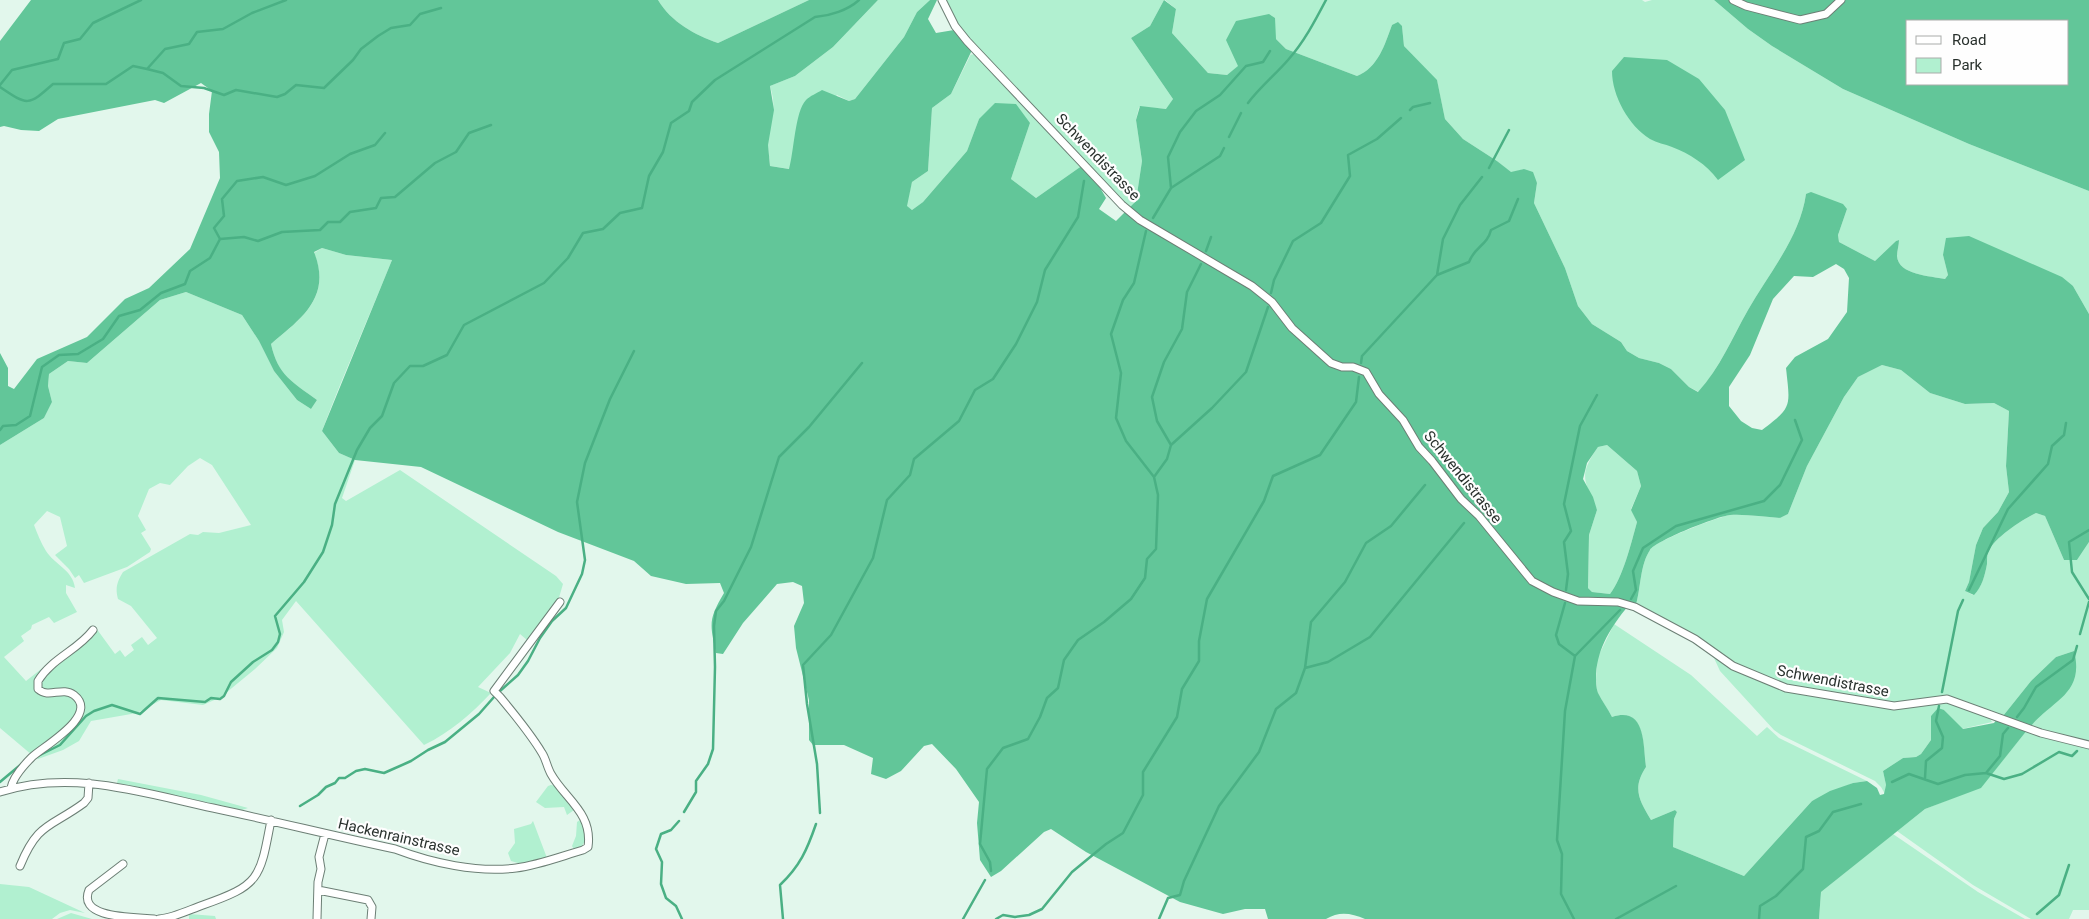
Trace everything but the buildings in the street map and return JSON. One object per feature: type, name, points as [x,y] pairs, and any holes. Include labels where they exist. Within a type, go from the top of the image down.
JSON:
[{"type":"street","name":"Schwendistrasse","points":[[942,0],[955,26],[967,41],[1122,205],[1140,220],[1252,286],[1272,302],[1292,328],[1331,363],[1342,368],[1353,367],[1366,372],[1379,394],[1403,420],[1419,447],[1532,581],[1553,592],[1578,601],[1618,602],[1635,607],[1695,639],[1732,666],[1786,688],[1894,706],[1947,699],[2041,733],[2089,745]]},
{"type":"street","points":[[1733,0],[1746,6],[1800,20],[1826,14],[1841,0]]},
{"type":"street","name":"Hackenrainstrasse","points":[[0,792],[11,788],[45,784],[89,783],[122,787],[395,849],[420,859],[471,867],[517,868],[583,850],[588,847],[586,823],[576,804],[551,775],[544,755],[534,740],[494,691],[560,602]]},
{"type":"street","points":[[11,788],[12,782],[24,765],[66,732],[79,714],[79,700],[74,695],[62,691],[42,692],[38,689],[38,681],[46,670],[78,646],[94,630]]},
{"type":"street","points":[[20,866],[27,849],[40,831],[84,803],[88,798],[89,783]]},
{"type":"street","points":[[159,919],[233,895],[252,882],[263,859],[271,820]]},
{"type":"street","points":[[317,919],[321,869],[319,857],[325,834]]},
{"type":"street","points":[[123,864],[89,890],[87,902],[90,908],[104,915],[154,919]]},
{"type":"street","points":[[318,890],[368,900],[372,907],[372,919]]},
{"type":"green space","points":[[31,0],[658,0],[663,8],[684,27],[718,43],[809,0],[878,0],[833,47],[795,76],[770,86],[774,110],[768,145],[770,166],[789,169],[799,113],[806,100],[822,90],[849,101],[855,99],[904,37],[917,12],[930,0],[937,0],[928,19],[936,33],[954,30],[972,50],[951,94],[932,108],[928,171],[912,182],[907,206],[912,210],[923,202],[967,151],[979,119],[995,103],[1016,104],[1030,123],[1011,179],[1036,198],[1083,165],[1094,177],[1106,198],[1099,209],[1116,221],[1136,201],[1142,161],[1136,120],[1140,106],[1166,109],[1173,99],[1131,38],[1150,26],[1164,0],[1176,9],[1172,33],[1208,73],[1227,75],[1238,66],[1226,40],[1236,21],[1269,14],[1275,18],[1276,39],[1286,49],[1357,76],[1370,67],[1380,55],[1392,25],[1398,22],[1402,26],[1404,46],[1437,80],[1445,119],[1463,139],[1511,172],[1524,169],[1533,172],[1537,183],[1534,203],[1565,268],[1578,306],[1592,324],[1621,342],[1627,351],[1639,358],[1659,363],[1671,369],[1689,387],[1698,392],[1719,363],[1748,310],[1791,240],[1803,210],[1806,194],[1811,192],[1843,204],[1847,209],[1838,235],[1839,242],[1875,261],[1899,240],[1897,256],[1903,267],[1916,274],[1945,279],[1948,275],[1943,255],[1946,238],[1969,236],[2062,277],[2073,286],[2089,314],[2089,542],[2077,560],[2064,560],[2045,516],[2036,513],[2017,524],[1991,546],[1987,556],[1983,581],[1979,588],[1974,595],[1965,591],[1969,582],[1976,545],[1983,528],[1998,512],[2009,492],[2006,466],[2009,411],[1994,403],[1965,404],[1930,393],[1901,370],[1882,365],[1858,377],[1844,397],[1807,466],[1788,514],[1780,518],[1742,515],[1723,516],[1674,535],[1650,550],[1642,569],[1636,605],[1628,606],[1616,622],[1606,638],[1599,655],[1596,684],[1598,693],[1612,717],[1623,715],[1631,717],[1641,729],[1646,767],[1639,781],[1640,800],[1651,820],[1675,810],[1677,812],[1674,819],[1673,847],[1744,876],[1812,801],[1830,791],[1853,783],[1867,781],[1877,788],[1880,795],[1884,794],[1886,785],[1883,771],[1903,758],[1916,757],[1921,754],[1931,740],[1931,716],[1938,708],[1944,710],[1963,729],[1994,723],[1997,719],[2028,729],[1981,788],[1925,809],[1821,892],[1819,919],[1365,919],[1345,914],[1331,916],[1326,919],[1268,919],[1265,909],[1245,909],[1223,914],[1180,902],[1086,852],[1051,829],[1044,832],[1001,871],[991,877],[980,860],[977,823],[979,802],[956,769],[932,744],[924,746],[901,771],[886,779],[871,774],[873,758],[844,745],[813,745],[809,740],[809,700],[796,648],[794,626],[804,603],[802,586],[793,582],[777,584],[743,623],[723,654],[716,653],[712,635],[712,622],[715,610],[724,593],[720,583],[686,584],[651,576],[634,561],[558,532],[421,467],[355,460],[339,453],[322,431],[392,260],[346,255],[322,248],[314,252],[319,268],[319,282],[311,305],[293,325],[271,344],[282,371],[294,383],[317,400],[311,409],[297,400],[274,371],[259,341],[242,315],[186,292],[160,300],[87,363],[68,361],[49,374],[48,386],[52,402],[44,418],[0,445],[0,353],[8,368],[8,386],[14,389],[37,359],[87,337],[125,299],[149,288],[190,249],[220,178],[219,152],[209,132],[212,91],[201,83],[164,103],[155,100],[58,119],[39,131],[0,127],[0,41]],"holes":[[[1836,264],[1844,269],[1849,278],[1847,312],[1828,339],[1795,357],[1786,368],[1788,398],[1784,410],[1762,430],[1752,428],[1741,421],[1729,406],[1729,387],[1750,355],[1773,299],[1794,276],[1813,277]],[[1607,445],[1637,471],[1641,486],[1631,510],[1637,522],[1632,540],[1623,570],[1610,594],[1592,592],[1588,588],[1589,535],[1597,510],[1593,497],[1583,479],[1587,463],[1598,447]]]},
{"type":"green space","points":[[658,0],[809,0],[718,43],[684,27],[663,8]]},
{"type":"green space","points":[[878,0],[930,0],[917,12],[904,37],[855,99],[849,101],[837,95],[795,145],[790,169],[770,166],[768,137],[773,104],[770,86],[795,76],[833,47]]},
{"type":"green space","points":[[944,0],[1164,0],[1150,26],[1131,38],[1173,99],[1167,109],[1139,107],[1136,120],[1142,161],[1136,201],[1128,209],[958,27]]},
{"type":"green space","points":[[1165,0],[1642,0],[1645,2],[1652,0],[1714,0],[1748,29],[1772,46],[1843,89],[1969,144],[2089,191],[2089,314],[2073,286],[1943,255],[1948,275],[1945,279],[1916,274],[1903,267],[1899,262],[1897,256],[1899,240],[1875,261],[1839,242],[1838,235],[1847,209],[1806,194],[1803,210],[1791,240],[1748,310],[1720,362],[1699,392],[1689,387],[1671,369],[1659,363],[1639,358],[1627,351],[1621,342],[1592,324],[1578,306],[1565,268],[1534,203],[1537,183],[1524,169],[1511,173],[1497,161],[1463,139],[1445,119],[1437,81],[1404,46],[1402,26],[1392,25],[1380,55],[1370,67],[1357,76],[1286,49],[1276,39],[1227,75],[1208,73],[1172,33],[1176,9]]},
{"type":"green space","points":[[1714,0],[2089,0],[2089,191],[1969,144],[1843,89],[1772,46],[1748,29]]},
{"type":"green space","points":[[975,52],[1083,165],[1036,198],[1011,179],[1030,123],[979,119],[967,151],[923,202],[912,210],[906,206],[912,182],[928,171],[932,108],[951,94],[971,54]]},
{"type":"green space","points":[[1624,57],[1667,60],[1699,79],[1725,110],[1745,160],[1718,180],[1703,164],[1691,156],[1653,140],[1642,133],[1623,110],[1615,90],[1612,71]]},
{"type":"green space","points":[[322,248],[346,255],[392,260],[322,431],[339,453],[355,460],[342,498],[346,501],[400,470],[556,576],[563,584],[558,601],[527,640],[520,634],[510,653],[478,687],[491,693],[460,722],[424,745],[296,601],[282,620],[284,632],[277,648],[221,697],[203,705],[161,700],[137,713],[91,721],[79,741],[63,750],[38,759],[35,757],[73,726],[82,710],[80,699],[72,691],[63,689],[48,691],[41,688],[39,683],[45,673],[88,640],[96,628],[115,654],[120,650],[125,657],[134,650],[131,645],[142,637],[148,645],[157,638],[131,606],[118,599],[117,585],[123,572],[190,534],[198,535],[203,532],[219,533],[251,525],[212,465],[200,458],[188,466],[170,485],[160,483],[149,489],[138,516],[146,530],[141,533],[151,549],[150,552],[127,567],[84,583],[79,575],[75,578],[55,555],[67,546],[60,517],[47,511],[34,525],[49,556],[71,576],[74,582],[75,588],[66,585],[66,593],[77,612],[54,623],[49,617],[32,625],[31,629],[21,636],[24,641],[4,657],[26,681],[45,666],[47,667],[36,681],[37,692],[45,695],[64,693],[71,695],[77,701],[78,709],[70,724],[62,732],[32,755],[0,728],[0,445],[44,418],[52,402],[48,386],[49,374],[68,361],[87,363],[160,300],[186,292],[242,315],[259,341],[274,371],[297,400],[311,409],[317,400],[294,383],[282,371],[271,344],[293,325],[311,305],[319,282],[319,268],[314,253]]},
{"type":"green space","points":[[1882,365],[1901,370],[1930,393],[1965,404],[1994,403],[2009,411],[2006,466],[2009,492],[1998,512],[1983,528],[1976,545],[1969,582],[1965,591],[1973,595],[1979,588],[1983,581],[1987,556],[1991,546],[2017,524],[2036,513],[2045,516],[2064,560],[2077,560],[2089,542],[2089,743],[2030,727],[2074,651],[2056,657],[2031,681],[2003,716],[1957,699],[1900,704],[1791,688],[1739,668],[1681,627],[1636,605],[1644,562],[1654,546],[1687,530],[1730,515],[1780,518],[1788,514],[1807,466],[1844,397],[1858,377]]},
{"type":"green space","points":[[1607,445],[1637,471],[1641,486],[1631,509],[1637,522],[1632,540],[1623,570],[1610,594],[1592,592],[1588,588],[1589,535],[1597,510],[1585,478],[1585,472],[1598,447]]},
{"type":"green space","points":[[1614,624],[1691,675],[1757,736],[1767,727],[1779,738],[1867,781],[1853,783],[1812,801],[1744,876],[1673,847],[1674,819],[1677,812],[1675,810],[1651,820],[1640,800],[1639,781],[1646,767],[1643,738],[1640,729],[1631,717],[1623,715],[1612,717],[1597,692],[1597,659]]},
{"type":"green space","points":[[2074,651],[2076,666],[2075,677],[2071,687],[2030,727],[2003,716],[2031,681],[2056,657]]},
{"type":"green space","points":[[1714,658],[1761,681],[1891,707],[1947,701],[1989,717],[1992,722],[1962,729],[1944,710],[1931,716],[1931,740],[1921,754],[1916,757],[1903,758],[1883,771],[1886,785],[1885,794],[1875,781],[1774,730],[1720,671]]},
{"type":"green space","points":[[2028,729],[2089,747],[2089,910],[2073,910],[2069,919],[2031,919],[1973,885],[1897,831],[1925,809],[1981,787]]},
{"type":"green space","points":[[118,779],[201,795],[248,808],[242,810],[117,783]]},
{"type":"green space","points":[[548,786],[556,786],[574,806],[574,810],[567,815],[564,807],[545,808],[536,802]]},
{"type":"green space","points":[[580,820],[585,828],[586,837],[579,849],[575,851],[572,846],[576,836],[577,822]]},
{"type":"green space","points":[[533,821],[547,858],[525,865],[511,861],[508,853],[515,843],[514,829],[531,824]]},
{"type":"green space","points":[[1893,834],[1978,892],[2025,919],[1819,919],[1821,892]]},
{"type":"green space","points":[[0,884],[29,887],[85,913],[70,910],[60,913],[52,919],[0,919]]},
{"type":"green space","points":[[71,913],[92,919],[57,919]]},
{"type":"green space","points":[[189,914],[215,916],[216,919],[189,919]]},
{"type":"waterway","points":[[0,85],[12,70],[58,59],[64,43],[80,39],[93,23],[141,0]]},
{"type":"waterway","points":[[0,87],[17,98],[28,101],[33,100],[53,84],[106,84],[133,66],[147,69],[165,49],[189,44],[197,32],[223,29],[252,13],[286,0]]},
{"type":"waterway","points":[[38,756],[60,745],[86,716],[112,705],[140,714],[158,698],[205,702],[211,698],[220,699],[224,696],[231,682],[253,662],[272,650],[278,642],[280,634],[275,616],[304,582],[323,552],[332,525],[335,504],[357,450],[370,428],[382,416],[394,383],[410,366],[423,366],[447,355],[464,325],[544,283],[568,258],[583,233],[603,229],[620,213],[642,208],[649,176],[663,152],[671,123],[689,111],[692,102],[715,80],[815,17],[838,12],[850,7],[859,0]]},
{"type":"waterway","points":[[1248,103],[1294,53],[1326,0]]},
{"type":"waterway","points":[[147,69],[163,73],[181,86],[204,88],[224,95],[236,90],[277,97],[285,94],[296,85],[324,88],[353,60],[361,49],[378,36],[391,28],[410,25],[420,14],[441,8]]},
{"type":"waterway","points":[[1171,188],[1168,157],[1180,132],[1196,111],[1220,95],[1246,66],[1263,62],[1270,51]]},
{"type":"waterway","points":[[1410,110],[1413,107],[1430,103]]},
{"type":"waterway","points":[[1229,137],[1241,113]]},
{"type":"waterway","points":[[1271,293],[1274,280],[1293,241],[1321,223],[1350,176],[1348,155],[1377,139],[1401,118]]},
{"type":"waterway","points":[[220,239],[244,237],[258,241],[282,232],[320,230],[328,222],[340,222],[350,212],[376,208],[381,198],[395,197],[435,163],[456,152],[469,133],[491,125]]},
{"type":"waterway","points":[[1489,168],[1509,130]]},
{"type":"waterway","points":[[220,239],[214,228],[224,216],[222,199],[237,181],[263,177],[286,185],[315,176],[350,154],[375,145],[385,133]]},
{"type":"waterway","points":[[1153,218],[1171,188],[1220,156],[1224,148]]},
{"type":"waterway","points":[[1437,275],[1443,239],[1460,205],[1482,177]]},
{"type":"waterway","points":[[820,813],[817,764],[807,704],[803,665],[831,635],[873,558],[887,500],[910,475],[914,459],[959,421],[975,390],[993,379],[1016,344],[1037,302],[1045,270],[1078,217],[1084,181]]},
{"type":"waterway","points":[[1361,363],[1362,356],[1437,275],[1469,262],[1474,252],[1487,240],[1491,230],[1509,221],[1518,199]]},
{"type":"waterway","points":[[991,871],[990,862],[980,844],[987,769],[1003,748],[1028,739],[1040,717],[1047,698],[1058,688],[1064,660],[1078,640],[1104,622],[1131,599],[1145,578],[1147,559],[1156,549],[1158,495],[1154,477],[1126,441],[1116,418],[1121,373],[1111,334],[1123,300],[1134,283],[1146,231]]},
{"type":"waterway","points":[[1206,251],[1211,237]]},
{"type":"waterway","points":[[0,430],[3,426],[16,425],[30,416],[42,367],[59,355],[78,354],[103,339],[119,316],[140,310],[161,293],[185,284],[190,271],[210,258],[220,239]]},
{"type":"waterway","points":[[1171,445],[1157,421],[1152,397],[1164,362],[1182,329],[1187,292],[1201,264]]},
{"type":"waterway","points":[[1154,477],[1167,459],[1171,445],[1212,408],[1246,372],[1268,307]]},
{"type":"waterway","points":[[500,691],[518,675],[552,621],[566,608],[582,574],[585,560],[577,502],[585,463],[610,399],[634,351]]},
{"type":"waterway","points":[[684,812],[696,792],[696,781],[708,764],[713,749],[714,626],[716,611],[724,601],[751,547],[779,457],[809,427],[862,363]]},
{"type":"waterway","points":[[996,919],[1003,915],[1015,917],[1029,915],[1042,909],[1072,872],[1106,844],[1123,833],[1143,795],[1143,772],[1177,717],[1182,689],[1199,661],[1199,641],[1207,599],[1264,501],[1273,476],[1320,455],[1356,402],[1359,377]]},
{"type":"waterway","points":[[1566,590],[1568,574],[1564,542],[1571,531],[1564,504],[1580,426],[1597,395]]},
{"type":"waterway","points":[[1631,599],[1636,590],[1633,571],[1643,548],[1676,526],[1764,501],[1780,485],[1802,440],[1795,420]]},
{"type":"waterway","points":[[1969,590],[2008,509],[2048,464],[2052,446],[2064,435],[2066,423]]},
{"type":"waterway","points":[[1159,919],[1168,898],[1180,895],[1184,881],[1219,806],[1259,752],[1276,709],[1296,693],[1305,668],[1311,622],[1345,582],[1366,543],[1391,526],[1425,485]]},
{"type":"waterway","points":[[1305,668],[1328,662],[1370,637],[1464,523]]},
{"type":"waterway","points":[[2089,530],[2069,542],[2072,572],[2089,599]]},
{"type":"waterway","points":[[1942,692],[1958,611],[1963,600]]},
{"type":"waterway","points":[[2080,634],[2089,602]]},
{"type":"waterway","points":[[1565,603],[1556,635],[1559,644],[1575,656]]},
{"type":"waterway","points":[[1574,919],[1561,894],[1562,854],[1557,840],[1565,711],[1575,656],[1620,610]]},
{"type":"waterway","points":[[2017,717],[2036,687],[2073,660],[2077,646]]},
{"type":"waterway","points":[[300,806],[318,795],[326,787],[335,783],[339,778],[345,778],[356,771],[365,769],[384,773],[411,761],[445,742],[479,714],[494,697]]},
{"type":"waterway","points":[[1925,778],[1926,761],[1942,748],[1943,737],[1936,721],[1939,706]]},
{"type":"waterway","points":[[1892,782],[1909,774],[1938,784],[1965,775],[1986,773],[2000,756],[2003,734],[2008,728]]},
{"type":"waterway","points":[[1986,773],[2004,779],[2022,774],[2059,752],[2072,756],[2077,751]]},
{"type":"waterway","points":[[0,782],[25,761]]},
{"type":"waterway","points":[[1759,919],[1760,906],[1776,896],[1803,869],[1806,837],[1819,831],[1833,812],[1861,804]]},
{"type":"waterway","points":[[679,821],[671,830],[661,834],[656,849],[662,862],[661,884],[666,898],[676,906],[682,919]]},
{"type":"waterway","points":[[783,919],[780,885],[793,871],[802,857],[816,824]]},
{"type":"waterway","points":[[2037,914],[2059,895],[2069,865]]},
{"type":"waterway","points":[[963,919],[985,880]]},
{"type":"waterway","points":[[1616,919],[1676,886]]}]
